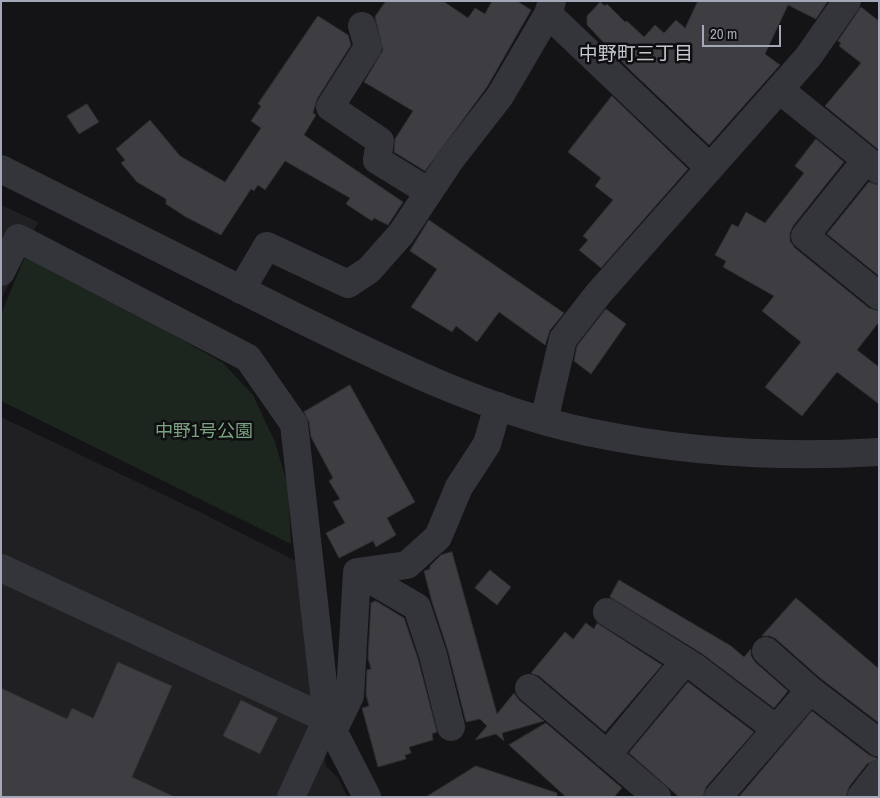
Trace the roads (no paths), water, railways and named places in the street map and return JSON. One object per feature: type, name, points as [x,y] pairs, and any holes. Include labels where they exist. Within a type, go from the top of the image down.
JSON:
[{"type":"street","points":[[544,421],[563,339],[599,293],[808,57],[847,1]]},
{"type":"street","points":[[241,290],[267,246],[348,284],[369,270],[394,242],[500,96],[550,8],[710,168]]},
{"type":"street","points":[[362,26],[368,47],[330,107],[380,141],[377,160],[429,192]]},
{"type":"street","points":[[780,90],[873,165],[805,236],[879,296]]},
{"type":"street","points":[[1,169],[241,290],[416,374],[498,406],[544,421],[624,439],[705,449],[773,454],[879,452]]},
{"type":"street","points":[[1,272],[18,238],[248,358],[294,424],[329,726],[366,797]]},
{"type":"street","points":[[357,572],[407,565],[438,537],[459,487],[487,444],[498,406]]},
{"type":"street","points":[[1,568],[329,726]]},
{"type":"street","points":[[291,797],[329,726],[350,696],[357,572]]},
{"type":"street","points":[[357,572],[417,607],[433,655],[451,727]]},
{"type":"street","points":[[608,612],[685,661],[776,729]]},
{"type":"street","points":[[766,650],[810,690],[879,743]]},
{"type":"street","points":[[607,754],[685,661]]},
{"type":"street","points":[[529,688],[657,797]]},
{"type":"street","points":[[718,797],[810,690]]},
{"type":"street","points":[[861,797],[879,774]]},
{"type":"district","name":"中野町三丁目","points":[[636,55]]},
{"type":"park label","name":"中野1号公園","points":[[204,432]]}]
